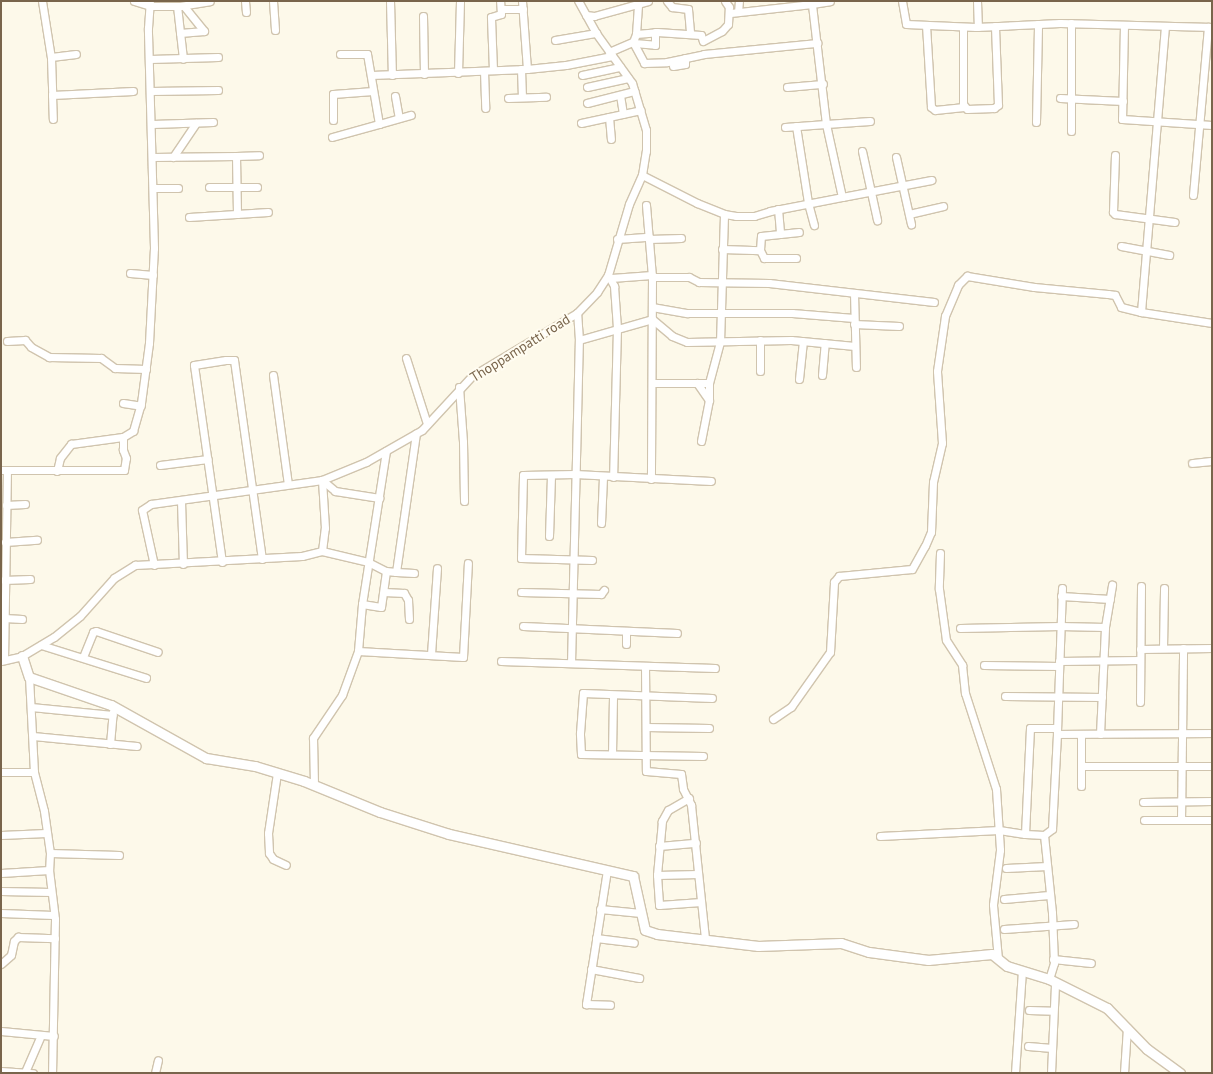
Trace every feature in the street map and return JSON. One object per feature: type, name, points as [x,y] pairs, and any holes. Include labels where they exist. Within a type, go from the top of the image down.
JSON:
[{"type":"street","points":[[42,1],[51,57],[53,119]]},
{"type":"street","points":[[134,1],[181,6],[210,1]]},
{"type":"street","points":[[245,1],[246,12]]},
{"type":"street","points":[[273,1],[275,30]]},
{"type":"street","points":[[390,1],[392,75]]},
{"type":"street","points":[[458,72],[460,1]]},
{"type":"street","points":[[522,1],[524,69],[522,96]]},
{"type":"street","name":"Thoppampatti road","points":[[154,565],[142,510],[151,504],[322,480],[386,451],[416,433],[459,387],[472,376],[577,313],[598,292],[609,276],[617,239],[629,204],[642,175],[646,130],[628,78],[596,33],[578,1]]},
{"type":"street","points":[[586,15],[594,16],[648,1]]},
{"type":"street","points":[[667,1],[672,7],[688,9],[690,34]]},
{"type":"street","points":[[725,1],[734,13]]},
{"type":"street","points":[[703,41],[722,31],[728,24],[740,1]]},
{"type":"street","points":[[734,13],[830,1]]},
{"type":"street","points":[[902,1],[906,24],[978,27],[1072,23],[1210,27],[1192,195]]},
{"type":"street","points":[[977,1],[978,27]]},
{"type":"street","points":[[811,2],[826,124],[842,197]]},
{"type":"street","points":[[57,471],[60,458],[71,444],[123,437],[133,431],[141,406],[146,369],[153,274],[154,157],[150,4]]},
{"type":"street","points":[[638,4],[636,34],[633,43],[644,64],[704,54],[817,43]]},
{"type":"street","points":[[493,70],[491,17],[501,14],[500,5],[523,9]]},
{"type":"street","points":[[181,6],[180,33],[183,59]]},
{"type":"street","points":[[180,33],[204,31],[181,6]]},
{"type":"street","points":[[423,16],[424,74]]},
{"type":"street","points":[[1071,131],[1072,23]]},
{"type":"street","points":[[1036,122],[1038,24]]},
{"type":"street","points":[[926,25],[931,107],[935,110],[964,107],[994,108],[998,105],[994,26]]},
{"type":"street","points":[[1124,25],[1122,119],[1212,125]]},
{"type":"street","points":[[1141,312],[1165,26]]},
{"type":"street","points":[[962,27],[964,107]]},
{"type":"street","points":[[371,75],[524,69],[566,65],[610,54],[633,43],[654,45],[655,32]]},
{"type":"street","points":[[636,34],[655,32],[701,34],[704,54]]},
{"type":"street","points":[[555,40],[596,33]]},
{"type":"street","points":[[51,57],[76,54]]},
{"type":"street","points":[[340,54],[367,54],[379,124]]},
{"type":"street","points":[[150,59],[218,57]]},
{"type":"street","points":[[673,66],[684,64],[685,58]]},
{"type":"street","points":[[582,75],[620,67]]},
{"type":"street","points":[[484,71],[485,108]]},
{"type":"street","points":[[586,87],[628,78]]},
{"type":"street","points":[[787,87],[822,84]]},
{"type":"street","points":[[151,91],[218,90]]},
{"type":"street","points":[[52,95],[133,91]]},
{"type":"street","points":[[333,120],[333,94],[373,91]]},
{"type":"street","points":[[587,103],[634,91]]},
{"type":"street","points":[[620,95],[623,114]]},
{"type":"street","points":[[395,96],[398,118]]},
{"type":"street","points":[[508,98],[522,96],[546,97]]},
{"type":"street","points":[[1060,98],[1123,101]]},
{"type":"street","points":[[581,123],[640,110]]},
{"type":"street","points":[[332,137],[411,115]]},
{"type":"street","points":[[609,117],[611,139]]},
{"type":"street","points":[[785,127],[870,121]]},
{"type":"street","points":[[152,124],[213,122]]},
{"type":"street","points":[[173,157],[196,123]]},
{"type":"street","points":[[796,126],[808,203],[814,225]]},
{"type":"street","points":[[862,151],[877,220]]},
{"type":"street","points":[[154,157],[259,155]]},
{"type":"street","points":[[236,156],[236,214]]},
{"type":"street","points":[[1114,156],[1113,212],[1174,222]]},
{"type":"street","points":[[896,157],[911,224]]},
{"type":"street","points":[[642,175],[653,182],[724,214],[754,216],[778,209],[931,180]]},
{"type":"street","points":[[209,187],[257,187]]},
{"type":"street","points":[[154,188],[178,188]]},
{"type":"street","points":[[646,205],[652,276],[650,479]]},
{"type":"street","points":[[909,214],[943,206]]},
{"type":"street","points":[[778,209],[780,234]]},
{"type":"street","points":[[189,217],[268,212]]},
{"type":"street","points":[[701,441],[709,400],[709,383],[720,342],[724,214]]},
{"type":"street","points":[[796,258],[764,258],[760,250],[761,236],[799,232]]},
{"type":"street","points":[[617,239],[681,238]]},
{"type":"street","points":[[1121,246],[1169,255]]},
{"type":"street","points":[[722,249],[760,250]]},
{"type":"street","points":[[130,273],[153,274]]},
{"type":"street","points":[[613,478],[616,328],[614,286],[609,276],[690,277],[699,282],[769,283],[934,302]]},
{"type":"street","points":[[773,719],[792,708],[830,652],[834,582],[839,576],[912,569],[926,546],[931,532],[933,482],[942,443],[936,371],[945,316],[958,285],[967,276],[1034,287],[1108,294],[1115,296],[1121,307],[1212,323]]},
{"type":"street","points":[[854,293],[856,367]]},
{"type":"street","points":[[652,307],[688,313],[792,313],[899,326]]},
{"type":"street","points":[[571,663],[579,340],[577,313]]},
{"type":"street","points":[[579,340],[652,319]]},
{"type":"street","points":[[652,319],[672,336],[687,342],[760,340],[802,341],[855,346]]},
{"type":"street","points":[[7,341],[25,340],[31,347],[49,357],[101,358],[115,368],[146,369]]},
{"type":"street","points":[[760,340],[760,370]]},
{"type":"street","points":[[800,379],[802,341]]},
{"type":"street","points":[[822,375],[825,343]]},
{"type":"street","points":[[406,358],[426,424]]},
{"type":"street","points":[[222,562],[194,365],[226,360],[234,360],[262,559]]},
{"type":"street","points":[[273,375],[288,484]]},
{"type":"street","points":[[652,383],[709,383]]},
{"type":"street","points":[[697,383],[709,400]]},
{"type":"street","points":[[459,387],[463,442],[464,502]]},
{"type":"street","points":[[123,403],[141,406]]},
{"type":"street","points":[[396,572],[416,433]]},
{"type":"street","points":[[123,437],[123,450],[126,458],[124,470],[4,470],[6,542],[3,660],[22,656],[41,645],[80,616],[114,578],[135,565],[222,562],[302,556],[322,551],[368,562],[386,572],[414,573]]},
{"type":"street","points":[[314,784],[313,738],[342,696],[358,651],[362,604],[386,451]]},
{"type":"street","points":[[160,465],[208,459]]},
{"type":"street","points":[[1192,463],[1212,461]]},
{"type":"street","points":[[592,560],[521,558],[523,475],[575,474],[613,478],[711,481]]},
{"type":"street","points":[[549,536],[551,475]]},
{"type":"street","points":[[601,523],[603,477]]},
{"type":"street","points":[[322,480],[335,491],[379,498]]},
{"type":"street","points":[[322,480],[325,528],[322,551]]},
{"type":"street","points":[[181,500],[183,564]]},
{"type":"street","points":[[6,504],[25,504]]},
{"type":"street","points":[[6,542],[37,540]]},
{"type":"street","points":[[940,554],[939,589],[946,640],[962,666],[965,693],[996,789],[1000,850],[993,905],[998,959]]},
{"type":"street","points":[[358,651],[463,657],[468,563]]},
{"type":"street","points":[[432,654],[437,568]]},
{"type":"street","points":[[362,604],[381,607],[386,572]]},
{"type":"street","points":[[4,580],[30,579]]},
{"type":"street","points":[[1100,734],[1103,661],[1112,585]]},
{"type":"street","points":[[1140,702],[1141,586]]},
{"type":"street","points":[[1163,648],[1164,588]]},
{"type":"street","points":[[521,592],[601,594],[604,590]]},
{"type":"street","points":[[384,592],[404,593],[408,600],[409,619]]},
{"type":"street","points":[[880,836],[999,830],[1044,835],[1052,829],[1062,592],[1110,599]]},
{"type":"street","points":[[4,618],[22,619]]},
{"type":"street","points":[[523,626],[677,633]]},
{"type":"street","points":[[960,628],[1106,627]]},
{"type":"street","points":[[83,657],[96,631],[158,652]]},
{"type":"street","points":[[626,632],[626,644]]},
{"type":"street","points":[[41,645],[146,678]]},
{"type":"street","points":[[1182,820],[1181,802],[1184,767],[1183,648]]},
{"type":"street","points":[[1140,649],[1212,648]]},
{"type":"street","points":[[22,656],[30,677],[34,772],[44,811],[50,853],[49,870],[54,938],[52,1073]]},
{"type":"street","points":[[984,665],[1140,660]]},
{"type":"street","points":[[501,662],[715,668]]},
{"type":"street","points":[[645,666],[647,697],[646,771],[681,774],[683,789],[689,798],[696,843],[704,939]]},
{"type":"street","points":[[30,677],[114,711],[206,758],[255,766],[314,784],[380,812],[449,834],[633,876],[645,930],[657,934],[758,946],[841,943],[869,952],[928,960],[992,954],[1007,966],[1052,982],[1107,1008],[1147,1048],[1180,1073]]},
{"type":"street","points":[[703,756],[581,754],[580,733],[583,693],[613,696],[712,698]]},
{"type":"street","points":[[612,754],[613,696]]},
{"type":"street","points":[[1005,696],[1102,697]]},
{"type":"street","points":[[31,707],[114,711]]},
{"type":"street","points":[[110,744],[114,711]]},
{"type":"street","points":[[646,727],[709,728]]},
{"type":"street","points":[[1025,834],[1030,728],[1081,734],[1212,733]]},
{"type":"street","points":[[1081,734],[1081,786]]},
{"type":"street","points":[[33,736],[137,746]]},
{"type":"street","points":[[1081,766],[1212,766]]},
{"type":"street","points":[[1,772],[34,772]]},
{"type":"street","points":[[277,773],[268,833],[269,853],[272,859],[286,865]]},
{"type":"street","points":[[689,798],[668,810],[662,821],[657,875],[658,905],[701,902]]},
{"type":"street","points":[[1144,802],[1212,801]]},
{"type":"street","points":[[1144,820],[1212,820]]},
{"type":"street","points":[[1,835],[46,833]]},
{"type":"street","points":[[1044,835],[1052,926],[1054,1011],[1051,1073]]},
{"type":"street","points":[[659,846],[696,843]]},
{"type":"street","points":[[50,853],[119,855]]},
{"type":"street","points":[[1006,868],[1047,866]]},
{"type":"street","points":[[1,873],[49,870]]},
{"type":"street","points":[[607,870],[586,1004],[610,1005]]},
{"type":"street","points":[[657,875],[698,874]]},
{"type":"street","points":[[1,891],[51,892]]},
{"type":"street","points":[[1004,899],[1049,895]]},
{"type":"street","points":[[600,909],[642,913]]},
{"type":"street","points":[[1,913],[53,916]]},
{"type":"street","points":[[1004,929],[1074,924]]},
{"type":"street","points":[[1,964],[11,955],[14,941],[18,937],[54,938]]},
{"type":"street","points":[[596,938],[634,942]]},
{"type":"street","points":[[1053,960],[1091,964]]},
{"type":"street","points":[[591,969],[640,978]]},
{"type":"street","points":[[1015,1073],[1022,971]]},
{"type":"street","points":[[1029,1010],[1054,1011]]},
{"type":"street","points":[[1124,1073],[1127,1028]]},
{"type":"street","points":[[1,1031],[54,1036]]},
{"type":"street","points":[[25,1072],[41,1035]]},
{"type":"street","points":[[1028,1046],[1052,1048]]},
{"type":"street","points":[[155,1073],[158,1060]]},
{"type":"street","points":[[1,1071],[33,1073]]}]
